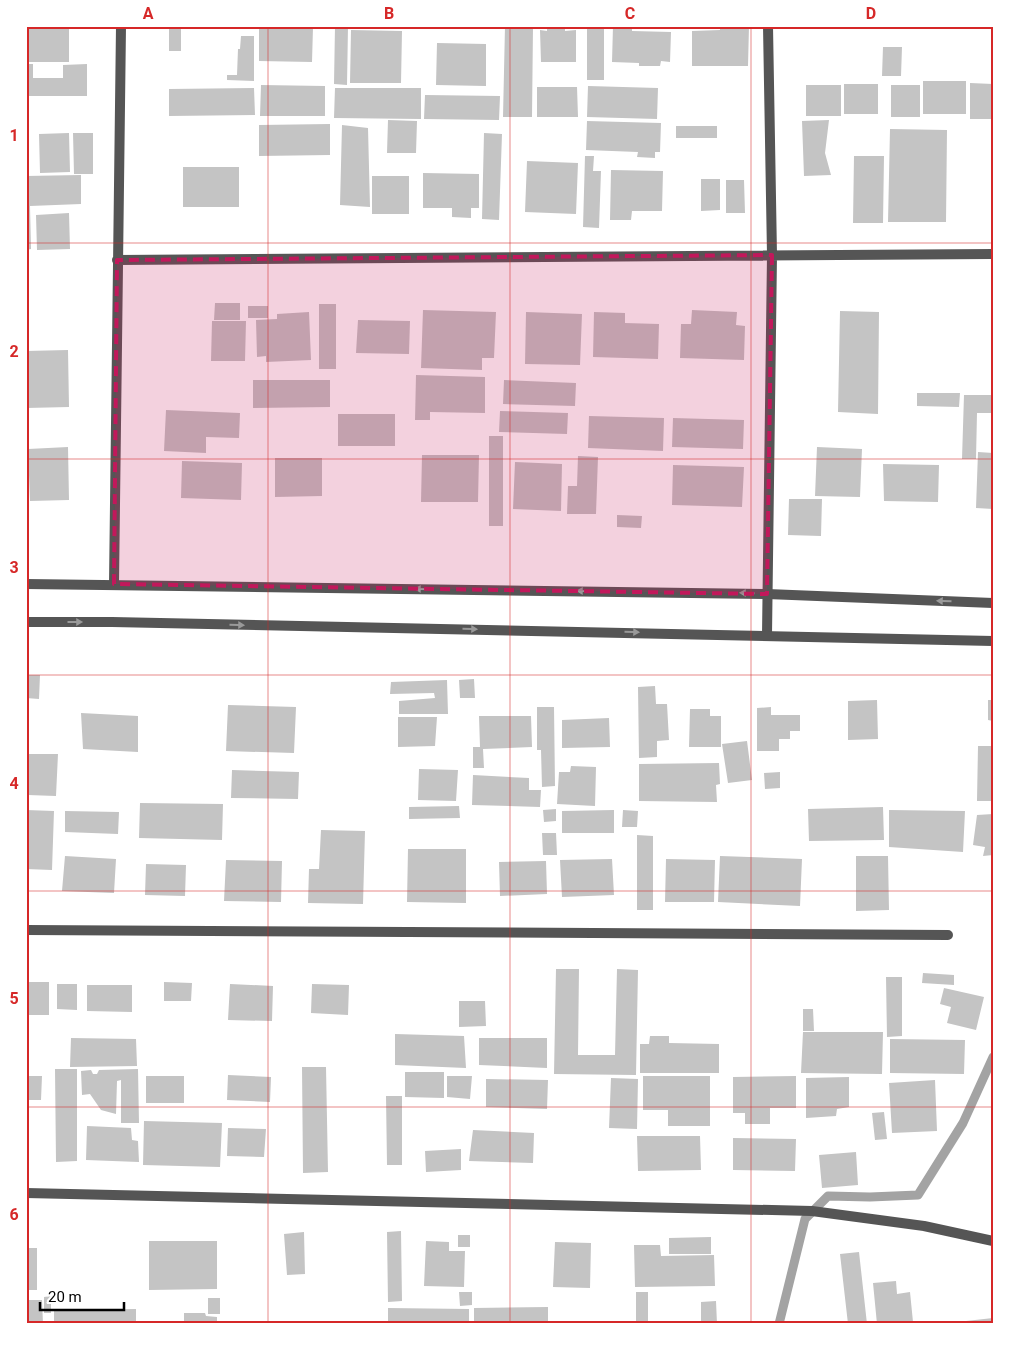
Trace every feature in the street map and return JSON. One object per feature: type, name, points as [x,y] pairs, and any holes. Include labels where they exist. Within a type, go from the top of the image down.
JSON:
[{"type":"street","points":[[114,584],[121,26]]},
{"type":"street","points":[[767,635],[772,254],[768,26]]},
{"type":"street","points":[[117,260],[772,254],[993,254]]},
{"type":"street","points":[[26,584],[767,594],[993,603]]},
{"type":"street","points":[[26,622],[112,622],[993,641]]},
{"type":"street","points":[[26,930],[948,936]]},
{"type":"street","points":[[26,1193],[812,1211],[924,1226],[993,1241]]},
{"type":"highlighted area","points":[[772,255],[767,594],[114,584],[117,260]]},
{"type":"building","points":[[26,26],[69,28],[69,62],[26,62]]},
{"type":"building","points":[[169,26],[181,26],[181,51],[169,51]]},
{"type":"building","points":[[335,26],[348,26],[347,85],[334,84]]},
{"type":"building","points":[[505,26],[533,26],[532,117],[503,117]]},
{"type":"building","points":[[547,26],[565,26],[565,31],[576,30],[576,62],[541,62],[540,30],[547,31]]},
{"type":"building","points":[[587,26],[604,26],[604,80],[587,80]]},
{"type":"building","points":[[613,26],[632,26],[632,31],[671,32],[670,62],[661,61],[660,66],[639,66],[639,63],[612,62]]},
{"type":"building","points":[[720,26],[749,26],[748,66],[692,66],[692,31],[720,30]]},
{"type":"building","points":[[259,27],[313,27],[312,62],[259,61]]},
{"type":"building","points":[[351,30],[402,31],[401,83],[350,83]]},
{"type":"building","points":[[241,36],[254,36],[254,81],[227,80],[227,75],[237,75],[238,49],[240,49]]},
{"type":"building","points":[[437,43],[486,44],[486,86],[436,85]]},
{"type":"building","points":[[883,47],[902,47],[901,76],[882,76]]},
{"type":"building","points":[[26,64],[33,64],[33,78],[63,78],[63,65],[87,64],[87,96],[26,96]]},
{"type":"building","points":[[923,81],[966,81],[966,114],[923,114]]},
{"type":"building","points":[[970,83],[993,84],[993,119],[970,119]]},
{"type":"building","points":[[844,84],[878,84],[878,114],[844,114]]},
{"type":"building","points":[[261,85],[325,86],[325,116],[260,116]]},
{"type":"building","points":[[806,85],[841,85],[841,116],[806,116]]},
{"type":"building","points":[[891,85],[920,85],[920,117],[891,117]]},
{"type":"building","points":[[588,86],[658,88],[657,119],[587,117]]},
{"type":"building","points":[[537,87],[577,87],[578,117],[537,117]]},
{"type":"building","points":[[254,88],[255,115],[169,116],[169,89]]},
{"type":"building","points":[[335,88],[421,88],[421,119],[334,118]]},
{"type":"building","points":[[425,95],[500,96],[499,120],[424,119]]},
{"type":"building","points":[[388,120],[417,121],[416,153],[387,153]]},
{"type":"building","points":[[829,120],[825,153],[831,175],[804,176],[802,121]]},
{"type":"building","points":[[587,121],[661,123],[660,152],[655,152],[655,158],[637,157],[638,152],[586,150]]},
{"type":"building","points":[[330,124],[330,155],[259,156],[259,125]]},
{"type":"building","points":[[342,125],[368,128],[370,207],[340,205]]},
{"type":"building","points":[[676,126],[717,126],[717,138],[676,138]]},
{"type":"building","points":[[890,129],[947,130],[946,222],[888,222]]},
{"type":"building","points":[[69,133],[70,172],[40,173],[39,134]]},
{"type":"building","points":[[73,133],[93,133],[93,174],[74,174]]},
{"type":"building","points":[[484,133],[502,134],[499,220],[482,219]]},
{"type":"building","points":[[585,156],[594,156],[593,171],[601,171],[599,228],[583,227]]},
{"type":"building","points":[[854,156],[884,156],[883,223],[853,223]]},
{"type":"building","points":[[527,161],[578,163],[576,214],[525,212]]},
{"type":"building","points":[[183,167],[239,167],[239,207],[183,207]]},
{"type":"building","points":[[611,170],[663,171],[662,211],[632,211],[631,220],[610,220]]},
{"type":"building","points":[[423,173],[479,174],[479,208],[471,208],[471,218],[452,217],[452,208],[423,208]]},
{"type":"building","points":[[81,175],[81,204],[30,206],[31,249],[26,250],[26,176]]},
{"type":"building","points":[[372,176],[409,176],[409,214],[372,214]]},
{"type":"building","points":[[701,179],[720,179],[720,210],[701,211]]},
{"type":"building","points":[[726,180],[744,180],[745,213],[726,213]]},
{"type":"building","points":[[69,213],[70,249],[37,250],[36,215]]},
{"type":"building","points":[[215,303],[240,303],[240,320],[214,320]]},
{"type":"building","points":[[319,304],[336,304],[336,369],[319,369]]},
{"type":"building","points":[[248,306],[268,306],[268,318],[248,318]]},
{"type":"building","points":[[423,310],[496,312],[494,358],[482,358],[482,370],[421,368]]},
{"type":"building","points":[[692,310],[737,312],[736,325],[745,326],[744,360],[680,358],[681,324],[691,324]]},
{"type":"building","points":[[840,311],[879,312],[878,414],[838,412]]},
{"type":"building","points":[[309,312],[311,360],[266,362],[266,356],[257,357],[256,320],[277,319],[277,314]]},
{"type":"building","points":[[526,312],[582,314],[580,365],[525,364]]},
{"type":"building","points":[[594,312],[625,313],[625,323],[659,324],[658,359],[593,357]]},
{"type":"building","points":[[358,320],[410,321],[409,354],[356,353]]},
{"type":"building","points":[[212,321],[246,321],[245,361],[211,361]]},
{"type":"building","points":[[68,350],[69,407],[26,408],[26,351]]},
{"type":"building","points":[[416,375],[485,377],[485,413],[430,412],[430,420],[415,420]]},
{"type":"building","points":[[253,380],[330,380],[330,407],[253,408]]},
{"type":"building","points":[[504,380],[576,383],[575,406],[503,404]]},
{"type":"building","points":[[917,393],[960,393],[959,407],[917,406]]},
{"type":"building","points":[[964,395],[993,395],[993,413],[977,413],[976,459],[962,459]]},
{"type":"building","points":[[166,410],[240,413],[239,438],[206,437],[206,453],[164,451]]},
{"type":"building","points":[[500,411],[568,413],[567,434],[499,432]]},
{"type":"building","points":[[338,414],[395,414],[395,446],[338,446]]},
{"type":"building","points":[[589,416],[664,418],[663,451],[588,448]]},
{"type":"building","points":[[673,418],[744,420],[743,449],[672,447]]},
{"type":"building","points":[[489,436],[503,436],[503,526],[489,526]]},
{"type":"building","points":[[68,447],[69,500],[30,501],[28,449]]},
{"type":"building","points":[[817,447],[862,449],[860,497],[815,496]]},
{"type":"building","points":[[978,452],[993,453],[993,509],[976,508]]},
{"type":"building","points":[[422,455],[479,455],[478,502],[421,502]]},
{"type":"building","points":[[578,456],[598,457],[596,514],[567,514],[568,486],[577,486]]},
{"type":"building","points":[[275,458],[322,458],[322,496],[275,497]]},
{"type":"building","points":[[182,461],[242,463],[241,500],[181,498]]},
{"type":"building","points":[[515,462],[562,464],[561,511],[513,509]]},
{"type":"building","points":[[883,464],[939,465],[938,502],[884,501]]},
{"type":"building","points":[[673,465],[744,467],[742,507],[672,505]]},
{"type":"building","points":[[789,499],[822,499],[821,536],[788,535]]},
{"type":"building","points":[[617,515],[642,516],[641,528],[617,527]]},
{"type":"building","points":[[26,675],[40,675],[39,699],[26,698]]},
{"type":"building","points":[[474,679],[475,698],[460,698],[459,680]]},
{"type":"building","points":[[447,680],[448,714],[399,714],[399,701],[435,698],[434,693],[390,694],[391,682]]},
{"type":"building","points":[[655,686],[656,704],[667,704],[669,740],[657,741],[657,757],[639,758],[638,687]]},
{"type":"building","points":[[877,700],[878,739],[848,740],[848,701]]},
{"type":"building","points":[[988,700],[993,700],[993,721],[988,720]]},
{"type":"building","points":[[228,705],[296,707],[294,753],[226,751]]},
{"type":"building","points":[[537,707],[554,707],[555,786],[542,787],[541,750],[537,750]]},
{"type":"building","points":[[771,707],[771,715],[800,715],[800,731],[790,731],[790,739],[779,739],[779,751],[757,751],[757,708]]},
{"type":"building","points":[[690,709],[710,709],[710,716],[721,716],[721,747],[689,747]]},
{"type":"building","points":[[81,713],[138,716],[138,752],[83,749]]},
{"type":"building","points":[[479,716],[531,716],[532,747],[483,749],[484,768],[473,768],[473,747],[480,747]]},
{"type":"building","points":[[398,717],[437,717],[435,746],[398,747]]},
{"type":"building","points":[[609,718],[610,747],[562,748],[562,720]]},
{"type":"building","points":[[747,741],[752,780],[728,783],[722,744]]},
{"type":"building","points":[[978,746],[993,746],[993,801],[977,801]]},
{"type":"building","points":[[26,754],[58,754],[56,796],[28,795],[29,772],[26,772]]},
{"type":"building","points":[[719,763],[720,784],[716,785],[717,802],[639,801],[639,764]]},
{"type":"building","points":[[571,766],[596,767],[595,806],[557,804],[559,772],[570,772]]},
{"type":"building","points":[[419,769],[458,770],[456,801],[418,800]]},
{"type":"building","points":[[232,770],[299,772],[298,799],[231,798]]},
{"type":"building","points":[[780,772],[780,788],[765,789],[764,773]]},
{"type":"building","points":[[473,775],[529,778],[529,790],[541,790],[540,807],[472,805]]},
{"type":"building","points":[[140,803],[223,804],[222,840],[139,838]]},
{"type":"building","points":[[459,806],[460,818],[409,819],[409,807]]},
{"type":"building","points":[[883,807],[884,840],[809,841],[808,809]]},
{"type":"building","points":[[556,809],[556,821],[544,822],[543,810]]},
{"type":"building","points":[[26,810],[54,811],[52,870],[26,869]]},
{"type":"building","points":[[614,810],[614,833],[562,833],[562,811]]},
{"type":"building","points":[[623,810],[638,811],[637,827],[622,827]]},
{"type":"building","points":[[889,810],[965,811],[963,852],[889,847]]},
{"type":"building","points":[[65,811],[119,812],[118,834],[65,832]]},
{"type":"building","points":[[993,814],[993,855],[983,856],[985,847],[973,845],[977,815]]},
{"type":"building","points":[[321,830],[365,831],[363,904],[308,903],[309,869],[319,869]]},
{"type":"building","points":[[542,833],[556,833],[557,855],[543,855]]},
{"type":"building","points":[[637,835],[653,836],[653,910],[637,910]]},
{"type":"building","points":[[408,849],[466,849],[466,903],[407,902]]},
{"type":"building","points":[[65,856],[116,859],[114,893],[62,891]]},
{"type":"building","points":[[720,856],[802,859],[800,906],[718,902]]},
{"type":"building","points":[[856,856],[888,856],[889,910],[856,911]]},
{"type":"building","points":[[612,859],[614,895],[562,897],[560,860]]},
{"type":"building","points":[[666,859],[715,860],[714,902],[665,902]]},
{"type":"building","points":[[226,860],[282,861],[281,902],[224,901]]},
{"type":"building","points":[[546,861],[547,894],[500,896],[499,862]]},
{"type":"building","points":[[146,864],[186,865],[185,896],[145,895]]},
{"type":"building","points":[[556,969],[579,969],[578,1055],[615,1055],[617,969],[638,970],[636,1075],[554,1074]]},
{"type":"building","points":[[923,973],[954,975],[954,985],[922,983]]},
{"type":"building","points":[[886,977],[902,977],[902,1036],[887,1037]]},
{"type":"building","points":[[26,982],[49,982],[49,1015],[26,1015]]},
{"type":"building","points":[[164,982],[192,983],[191,1001],[164,1001]]},
{"type":"building","points":[[57,984],[77,984],[77,1010],[57,1009]]},
{"type":"building","points":[[230,984],[273,986],[272,1021],[228,1020]]},
{"type":"building","points":[[312,984],[349,985],[348,1015],[311,1013]]},
{"type":"building","points":[[87,985],[132,985],[132,1012],[87,1011]]},
{"type":"building","points":[[944,988],[984,997],[976,1030],[947,1023],[951,1007],[940,1004]]},
{"type":"building","points":[[459,1001],[485,1001],[486,1026],[459,1027]]},
{"type":"building","points":[[803,1009],[813,1009],[814,1031],[803,1031]]},
{"type":"building","points":[[803,1032],[883,1032],[882,1074],[801,1073]]},
{"type":"building","points":[[395,1034],[464,1036],[466,1068],[395,1065]]},
{"type":"building","points":[[650,1036],[669,1036],[669,1043],[719,1044],[719,1073],[640,1073],[640,1044],[649,1044]]},
{"type":"building","points":[[71,1038],[136,1039],[137,1066],[70,1067]]},
{"type":"building","points":[[479,1038],[547,1038],[547,1068],[479,1065]]},
{"type":"building","points":[[890,1039],[965,1040],[964,1074],[890,1073]]},
{"type":"building","points":[[302,1067],[326,1067],[328,1172],[303,1173]]},
{"type":"building","points":[[55,1069],[77,1069],[77,1161],[56,1162]]},
{"type":"building","points":[[138,1069],[139,1123],[121,1123],[121,1080],[117,1081],[116,1114],[101,1110],[90,1094],[82,1095],[81,1071],[91,1070],[93,1074],[97,1074],[99,1070]]},
{"type":"building","points":[[405,1072],[444,1072],[444,1098],[405,1097]]},
{"type":"building","points":[[228,1075],[271,1077],[270,1102],[227,1100]]},
{"type":"building","points":[[26,1076],[42,1076],[41,1100],[26,1100]]},
{"type":"building","points":[[146,1076],[184,1076],[184,1103],[146,1103]]},
{"type":"building","points":[[447,1076],[472,1076],[470,1099],[447,1097]]},
{"type":"building","points":[[643,1076],[710,1076],[710,1126],[668,1126],[668,1110],[643,1110]]},
{"type":"building","points":[[796,1076],[796,1108],[770,1108],[770,1124],[745,1124],[745,1113],[733,1113],[733,1077]]},
{"type":"building","points":[[849,1077],[849,1107],[837,1109],[836,1116],[806,1118],[806,1078]]},
{"type":"building","points":[[611,1078],[638,1079],[637,1129],[609,1128]]},
{"type":"building","points":[[486,1079],[548,1080],[547,1109],[486,1107]]},
{"type":"building","points":[[935,1080],[937,1131],[892,1133],[889,1083]]},
{"type":"building","points":[[386,1096],[402,1096],[402,1165],[387,1165]]},
{"type":"building","points":[[884,1112],[887,1139],[875,1140],[872,1113]]},
{"type":"building","points":[[144,1121],[222,1123],[220,1167],[143,1165]]},
{"type":"building","points":[[87,1126],[131,1128],[132,1140],[138,1141],[139,1162],[86,1160]]},
{"type":"building","points":[[228,1128],[266,1129],[264,1157],[227,1156]]},
{"type":"building","points":[[473,1130],[534,1133],[533,1163],[469,1161]]},
{"type":"building","points":[[637,1136],[700,1136],[701,1170],[638,1171]]},
{"type":"building","points":[[733,1138],[796,1139],[795,1171],[733,1170]]},
{"type":"building","points":[[461,1149],[461,1170],[426,1172],[425,1151]]},
{"type":"building","points":[[856,1152],[858,1185],[822,1188],[819,1155]]},
{"type":"building","points":[[401,1231],[402,1301],[388,1302],[387,1232]]},
{"type":"building","points":[[304,1232],[305,1274],[287,1275],[284,1234]]},
{"type":"building","points":[[458,1235],[470,1235],[470,1247],[458,1247]]},
{"type":"building","points":[[711,1237],[711,1254],[669,1254],[669,1238]]},
{"type":"building","points":[[149,1241],[217,1241],[217,1289],[149,1290]]},
{"type":"building","points":[[426,1241],[449,1242],[449,1251],[465,1251],[464,1287],[424,1286]]},
{"type":"building","points":[[555,1242],[591,1243],[590,1288],[553,1287]]},
{"type":"building","points":[[634,1245],[660,1245],[661,1256],[714,1255],[715,1286],[635,1287]]},
{"type":"building","points":[[26,1248],[37,1248],[37,1290],[26,1290]]},
{"type":"building","points":[[859,1252],[867,1324],[848,1324],[840,1254]]},
{"type":"building","points":[[896,1281],[897,1294],[910,1292],[913,1322],[877,1324],[873,1283]]},
{"type":"building","points":[[459,1292],[472,1292],[472,1305],[460,1306]]},
{"type":"building","points":[[636,1292],[648,1292],[648,1324],[636,1324]]},
{"type":"building","points":[[51,1296],[51,1313],[44,1313],[44,1297]]},
{"type":"building","points":[[208,1298],[220,1298],[220,1314],[208,1314]]},
{"type":"building","points":[[26,1300],[42,1300],[43,1324],[26,1324]]},
{"type":"building","points":[[716,1301],[717,1324],[701,1324],[701,1302]]},
{"type":"building","points":[[548,1307],[548,1324],[474,1324],[474,1308]]},
{"type":"building","points":[[388,1308],[469,1309],[469,1324],[388,1324]]},
{"type":"building","points":[[136,1309],[136,1324],[54,1324],[54,1310]]},
{"type":"building","points":[[184,1313],[205,1313],[206,1316],[217,1317],[217,1324],[156,1324],[156,1321],[184,1321]]},
{"type":"building","points":[[993,1318],[993,1324],[958,1324],[957,1322]]},
{"type":"waterway","points":[[779,1324],[805,1219],[828,1196],[918,1195],[963,1123],[993,1057]]}]
